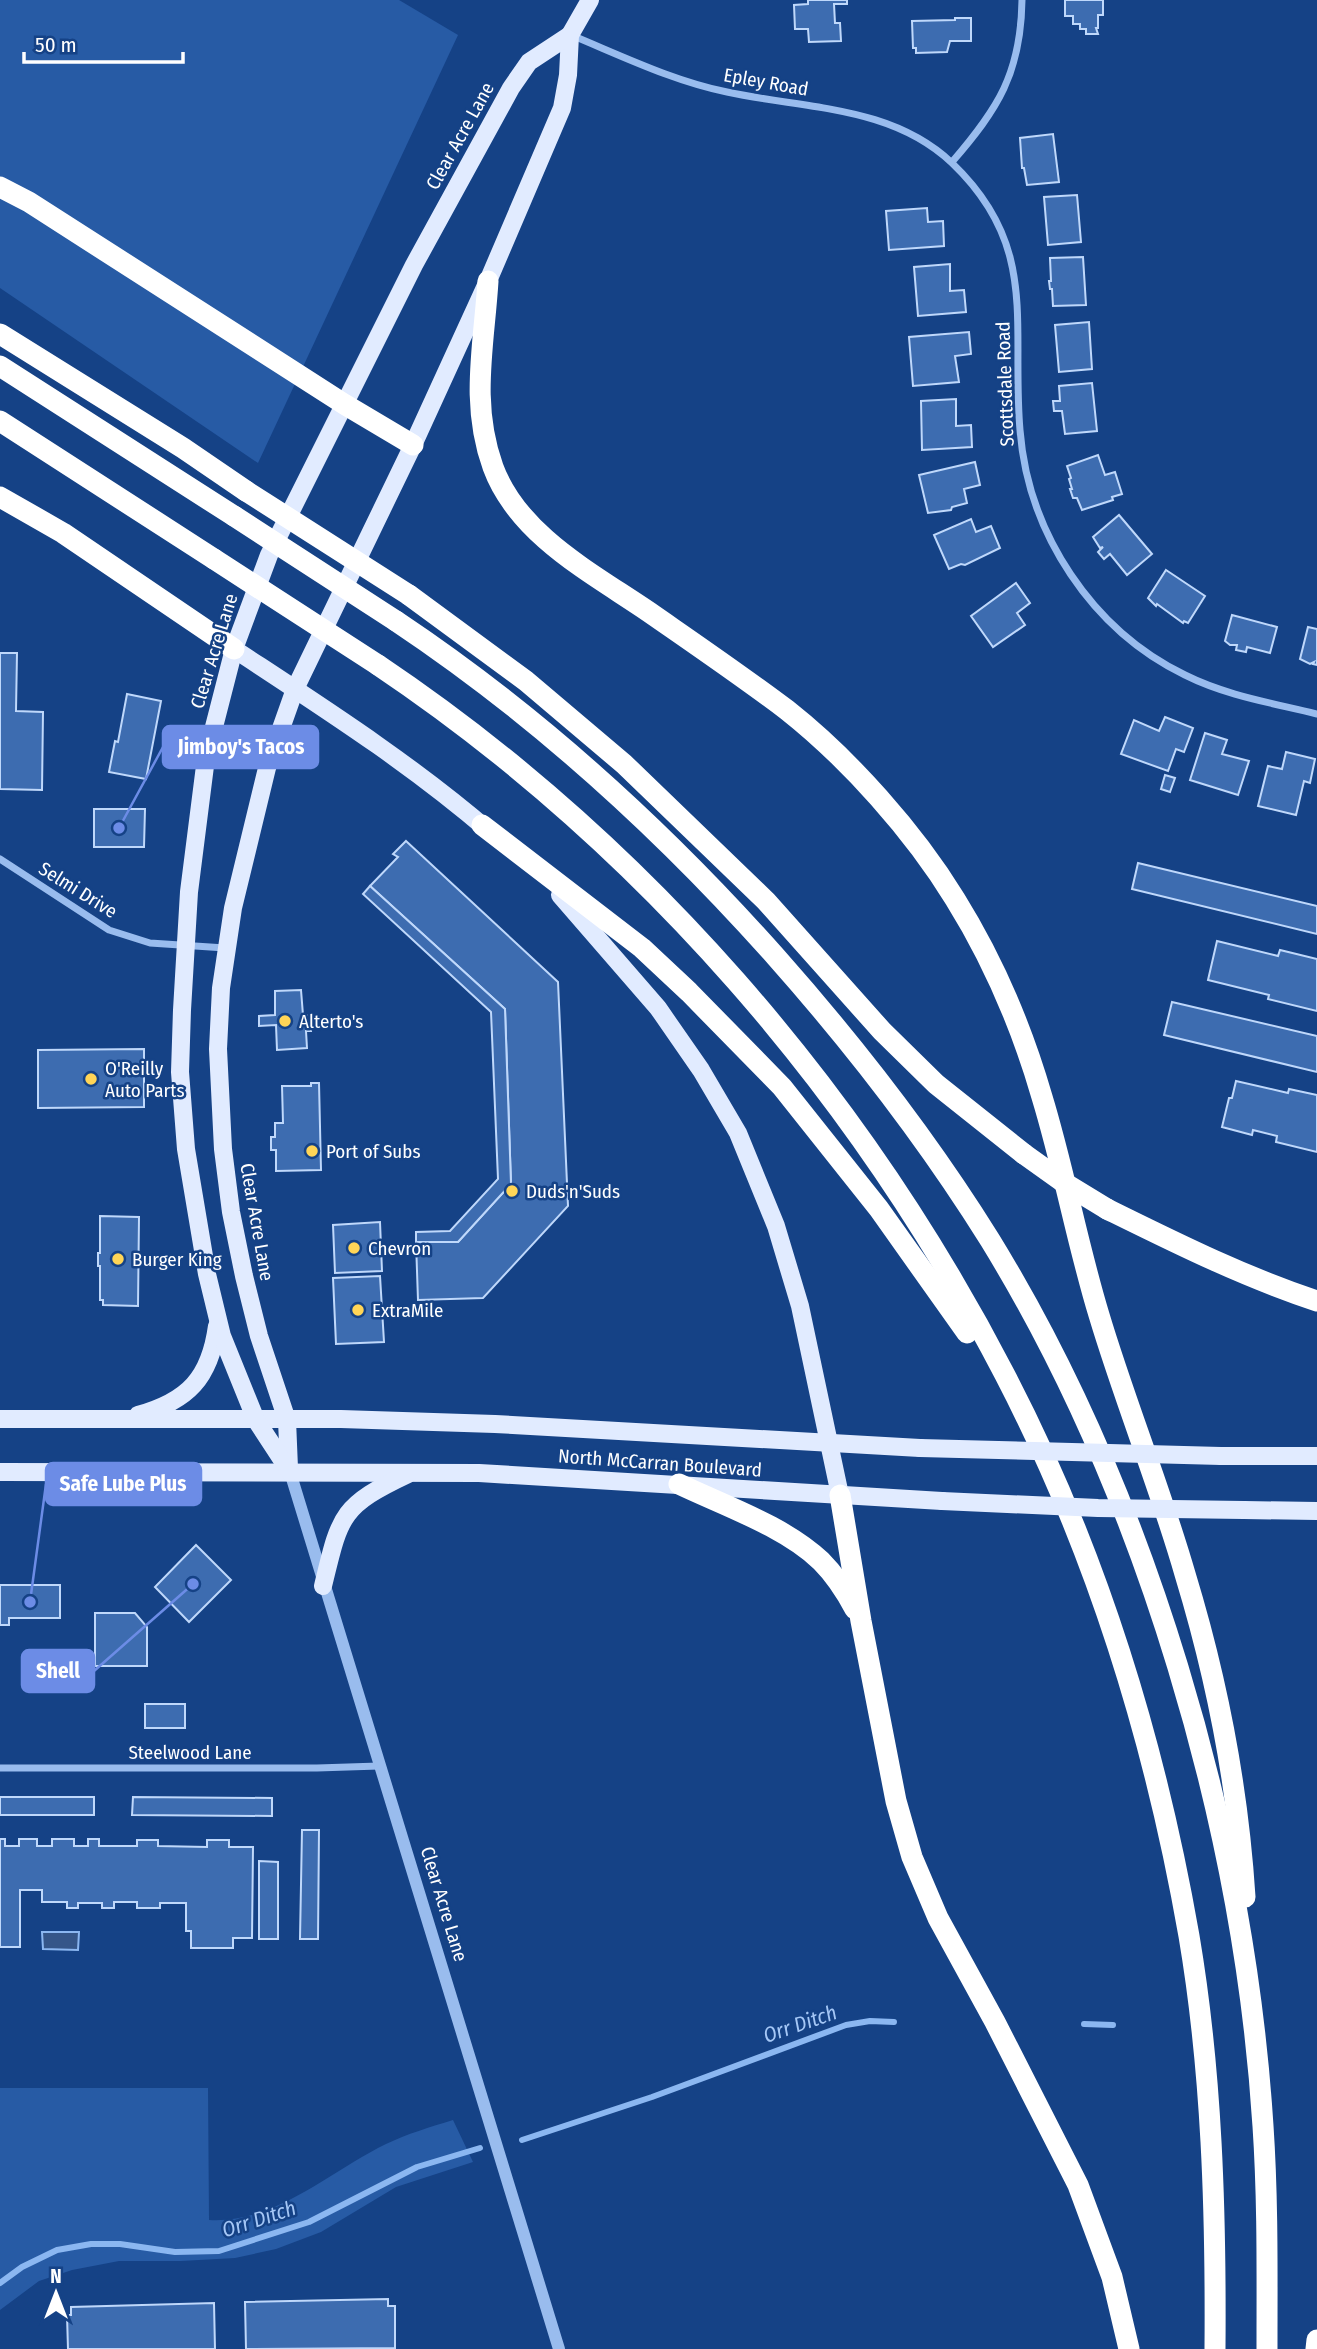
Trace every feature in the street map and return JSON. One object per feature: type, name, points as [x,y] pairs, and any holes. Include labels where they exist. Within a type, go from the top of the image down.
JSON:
[{"type":"highway","points":[[0,187],[29,202],[344,404],[413,444]]},
{"type":"highway","points":[[488,281],[479,405],[483,432],[495,471],[513,504],[540,534],[580,565],[792,714],[855,773],[895,816],[956,899],[1005,993],[1043,1099],[1097,1308],[1115,1370],[1185,1573],[1217,1699],[1241,1836],[1251,2007],[1263,2125],[1268,2243],[1267,2349]]},
{"type":"highway","points":[[0,334],[183,448],[409,595],[526,681],[624,764],[766,901],[882,1031],[936,1084],[1066,1185],[1107,1209],[1214,1262],[1317,1301]]},
{"type":"highway","points":[[0,366],[396,621],[493,691],[629,806],[716,891],[800,985],[882,1084],[920,1135],[993,1245],[1054,1355],[1105,1465],[1153,1592],[1189,1708],[1222,1841],[1251,2007]]},
{"type":"highway","points":[[0,422],[413,688],[492,749],[594,835],[708,949],[792,1048],[841,1110],[936,1251],[1006,1376],[1059,1493],[1112,1631],[1137,1710],[1166,1822],[1189,1941],[1211,2132],[1215,2231],[1215,2349]]},
{"type":"highway","points":[[0,497],[63,533],[234,649]]},
{"type":"highway","points":[[482,825],[642,948],[690,992],[782,1087],[879,1209],[959,1318],[1059,1493]]},
{"type":"highway","points":[[679,1484],[797,1542],[822,1562],[844,1589],[861,1620]]},
{"type":"highway","points":[[840,1495],[896,1801],[912,1857],[938,1918],[996,2022],[1078,2185],[1112,2277],[1129,2349]]},
{"type":"highway","points":[[1317,2340],[1317,2349]]},
{"type":"main road","name":"Clear Acre Lane","points":[[290,1472],[287,1420],[259,1336],[244,1276],[226,1174],[219,1102],[218,1049],[226,948],[260,794],[295,689],[488,281],[562,108],[568,75],[570,35],[590,0]]},
{"type":"main road","name":"Clear Acre Lane","points":[[290,1472],[256,1420],[237,1376],[218,1319],[197,1221],[182,1114],[180,1072],[189,892],[206,758],[234,649],[269,555],[344,404],[448,200],[511,88],[529,62],[570,35]]},
{"type":"main road","points":[[234,649],[364,735],[482,825],[573,908],[658,1008],[701,1070],[738,1133],[776,1226],[800,1306],[840,1495]]},
{"type":"main road","points":[[121,1419],[152,1411],[176,1400],[197,1383],[214,1350],[218,1319]]},
{"type":"main road","name":"North McCarran Boulevard","points":[[0,1419],[495,1424],[920,1448],[1317,1456]]},
{"type":"main road","name":"North McCarran Boulevard","points":[[0,1472],[413,1472],[1098,1508],[1317,1511]]},
{"type":"main road","points":[[323,1586],[336,1533],[346,1514],[375,1489],[413,1472]]},
{"type":"street","points":[[952,162],[980,131],[1005,88],[1016,57],[1021,27],[1021,0]]},
{"type":"street","name":"Epley Road","points":[[570,35],[682,80],[715,89],[873,118],[898,127],[929,144],[952,162]]},
{"type":"street","name":"Scottsdale Road","points":[[952,162],[992,209],[1015,273],[1020,430],[1025,468],[1047,535],[1068,572],[1092,604],[1121,632],[1151,655],[1185,675],[1229,693],[1317,714]]},
{"type":"street","name":"Selmi Drive","points":[[0,859],[109,930],[150,943],[226,948]]},
{"type":"street","name":"Clear Acre Lane","points":[[290,1472],[559,2349]]},
{"type":"street","name":"Steelwood Lane","points":[[0,1768],[379,1766]]},
{"type":"shaded area","points":[[0,0],[399,0],[458,35],[258,463],[0,288]]},
{"type":"shaded area","points":[[42,1932],[79,1932],[78,1950],[43,1949]]},
{"type":"shaded area","points":[[0,2088],[208,2088],[209,2220],[257,2214],[279,2205],[386,2144],[453,2120],[473,2162],[396,2187],[321,2232],[276,2249],[235,2258],[119,2261],[72,2270],[39,2281],[0,2310]]},
{"type":"building","points":[[808,0],[847,0],[847,4],[834,4],[835,23],[840,23],[841,41],[809,42],[808,29],[795,29],[794,5],[808,4]]},
{"type":"building","points":[[1065,0],[1103,0],[1103,15],[1098,15],[1096,28],[1098,34],[1086,34],[1086,29],[1080,29],[1080,24],[1073,24],[1073,16],[1065,16]]},
{"type":"building","points":[[971,18],[971,41],[950,41],[947,52],[916,53],[916,48],[913,48],[912,21]]},
{"type":"building","points":[[1053,134],[1059,182],[1027,185],[1022,168],[1020,138]]},
{"type":"building","points":[[1077,195],[1081,242],[1048,245],[1044,197]]},
{"type":"building","points":[[927,208],[928,222],[943,221],[944,246],[889,250],[886,211]]},
{"type":"building","points":[[1083,257],[1086,305],[1053,306],[1049,281],[1050,258]]},
{"type":"building","points":[[950,264],[950,291],[964,290],[966,312],[918,316],[914,267]]},
{"type":"building","points":[[1089,322],[1092,369],[1059,372],[1055,325]]},
{"type":"building","points":[[969,332],[971,354],[955,356],[959,382],[913,386],[909,337]]},
{"type":"building","points":[[1092,383],[1097,431],[1065,434],[1062,411],[1054,411],[1053,401],[1060,401],[1059,386]]},
{"type":"building","points":[[956,399],[956,426],[971,425],[972,447],[922,450],[921,401]]},
{"type":"building","points":[[1098,455],[1105,475],[1115,472],[1122,494],[1112,497],[1113,500],[1082,510],[1077,498],[1073,498],[1067,466]]},
{"type":"building","points":[[975,462],[980,485],[964,489],[967,503],[952,507],[951,510],[928,513],[919,475]]},
{"type":"building","points":[[1119,515],[1152,554],[1127,575],[1110,554],[1104,559],[1098,552],[1103,547],[1100,548],[1093,537]]},
{"type":"building","points":[[971,519],[976,532],[991,526],[1000,548],[965,565],[949,569],[934,535]]},
{"type":"building","points":[[1166,570],[1205,596],[1188,623],[1183,623],[1148,598]]},
{"type":"building","points":[[1016,583],[1030,603],[1017,613],[1025,625],[993,647],[971,616]]},
{"type":"building","points":[[1232,615],[1277,627],[1270,653],[1247,647],[1246,652],[1236,650],[1237,645],[1230,645],[1225,641]]},
{"type":"building","points":[[1308,627],[1317,629],[1317,665],[1300,659]]},
{"type":"building","points":[[0,653],[17,653],[16,711],[43,712],[42,790],[0,789]]},
{"type":"building","points":[[127,694],[161,701],[146,779],[109,772]]},
{"type":"building","points":[[1165,717],[1193,728],[1184,752],[1176,749],[1168,771],[1121,754],[1134,720],[1159,731]]},
{"type":"building","points":[[1205,733],[1227,740],[1222,754],[1249,761],[1238,795],[1190,780]]},
{"type":"building","points":[[1286,752],[1315,759],[1310,783],[1304,781],[1296,815],[1258,806],[1268,766],[1282,769]]},
{"type":"building","points":[[1165,775],[1175,778],[1170,792],[1161,789]]},
{"type":"building","points":[[94,809],[145,809],[144,847],[94,847]]},
{"type":"building","points":[[406,841],[558,982],[568,1206],[483,1298],[418,1300],[416,1242],[458,1242],[511,1184],[505,1009],[370,886],[398,857],[393,854]]},
{"type":"building","points":[[1138,863],[1317,906],[1317,934],[1132,889]]},
{"type":"building","points":[[370,886],[505,1009],[511,1184],[458,1242],[416,1242],[416,1232],[450,1231],[498,1179],[491,1012],[363,894]]},
{"type":"building","points":[[1217,941],[1278,956],[1280,950],[1317,959],[1317,1011],[1268,999],[1269,995],[1208,980]]},
{"type":"building","name":"Alterto's","points":[[301,990],[303,1015],[310,1016],[311,1031],[306,1031],[307,1048],[277,1050],[276,1025],[259,1026],[259,1016],[275,1015],[275,991]]},
{"type":"building","points":[[1172,1002],[1317,1036],[1317,1072],[1164,1035]]},
{"type":"building","name":"O'Reilly Auto Parts","points":[[144,1049],[144,1107],[38,1108],[38,1050]]},
{"type":"building","points":[[1236,1081],[1288,1093],[1289,1089],[1317,1095],[1317,1152],[1276,1142],[1277,1136],[1253,1130],[1252,1135],[1222,1127]]},
{"type":"building","points":[[311,1083],[319,1083],[321,1170],[276,1171],[276,1150],[271,1150],[271,1137],[275,1137],[275,1123],[283,1123],[282,1086],[311,1086]]},
{"type":"building","name":"Burger King","points":[[100,1216],[139,1217],[138,1306],[103,1305],[103,1300],[100,1300]]},
{"type":"building","points":[[380,1222],[382,1271],[335,1273],[333,1225]]},
{"type":"building","name":"ExtraMile","points":[[380,1276],[384,1342],[336,1344],[333,1278]]},
{"type":"building","points":[[196,1545],[231,1580],[189,1622],[155,1587]]},
{"type":"building","points":[[0,1585],[60,1585],[60,1618],[9,1618],[9,1625],[0,1625]]},
{"type":"building","points":[[95,1613],[135,1613],[147,1627],[147,1666],[95,1666]]},
{"type":"building","points":[[145,1704],[185,1704],[185,1728],[145,1728]]},
{"type":"building","points":[[0,1797],[94,1797],[94,1815],[0,1815]]},
{"type":"building","points":[[133,1797],[272,1798],[272,1816],[132,1815]]},
{"type":"building","points":[[302,1830],[319,1830],[318,1939],[300,1939]]},
{"type":"building","points":[[0,1839],[5,1839],[5,1846],[19,1846],[19,1839],[37,1839],[37,1846],[52,1846],[52,1839],[74,1839],[74,1846],[88,1846],[88,1839],[99,1839],[99,1846],[137,1846],[137,1840],[158,1840],[158,1846],[207,1847],[207,1840],[229,1840],[229,1847],[253,1847],[252,1938],[233,1938],[233,1948],[191,1948],[191,1931],[186,1931],[186,1903],[160,1903],[160,1908],[137,1908],[137,1902],[114,1902],[114,1908],[102,1908],[102,1903],[78,1903],[78,1908],[67,1908],[67,1902],[42,1902],[42,1890],[20,1890],[20,1947],[0,1947]]},
{"type":"building","points":[[259,1861],[278,1862],[278,1939],[259,1939]]},
{"type":"building","points":[[388,2299],[388,2306],[395,2306],[395,2348],[246,2349],[245,2302]]},
{"type":"building","points":[[214,2303],[215,2349],[68,2349],[67,2315],[71,2315],[71,2307]]},
{"type":"waterway","name":"Orr Ditch","points":[[522,2140],[652,2097],[846,2025],[870,2021],[894,2022]]},
{"type":"waterway","name":"Orr Ditch","points":[[1084,2024],[1113,2025]]},
{"type":"waterway","name":"Orr Ditch","points":[[0,2283],[22,2267],[57,2250],[91,2244],[120,2244],[175,2252],[219,2251],[309,2222],[417,2167],[480,2148]]},
{"type":"place","name":"Jimboy's Tacos","points":[[119,828]]},
{"type":"place","name":"Alterto's","points":[[285,1021]]},
{"type":"place","name":"O'Reilly Auto Parts","points":[[91,1079]]},
{"type":"place","name":"Port of Subs","points":[[312,1151]]},
{"type":"place","name":"Duds'n'Suds","points":[[512,1191]]},
{"type":"place","name":"Chevron","points":[[354,1248]]},
{"type":"place","name":"Burger King","points":[[118,1259]]},
{"type":"place","name":"ExtraMile","points":[[358,1310]]},
{"type":"place","name":"Shell","points":[[193,1584]]},
{"type":"place","name":"Safe Lube Plus","points":[[30,1602]]}]
